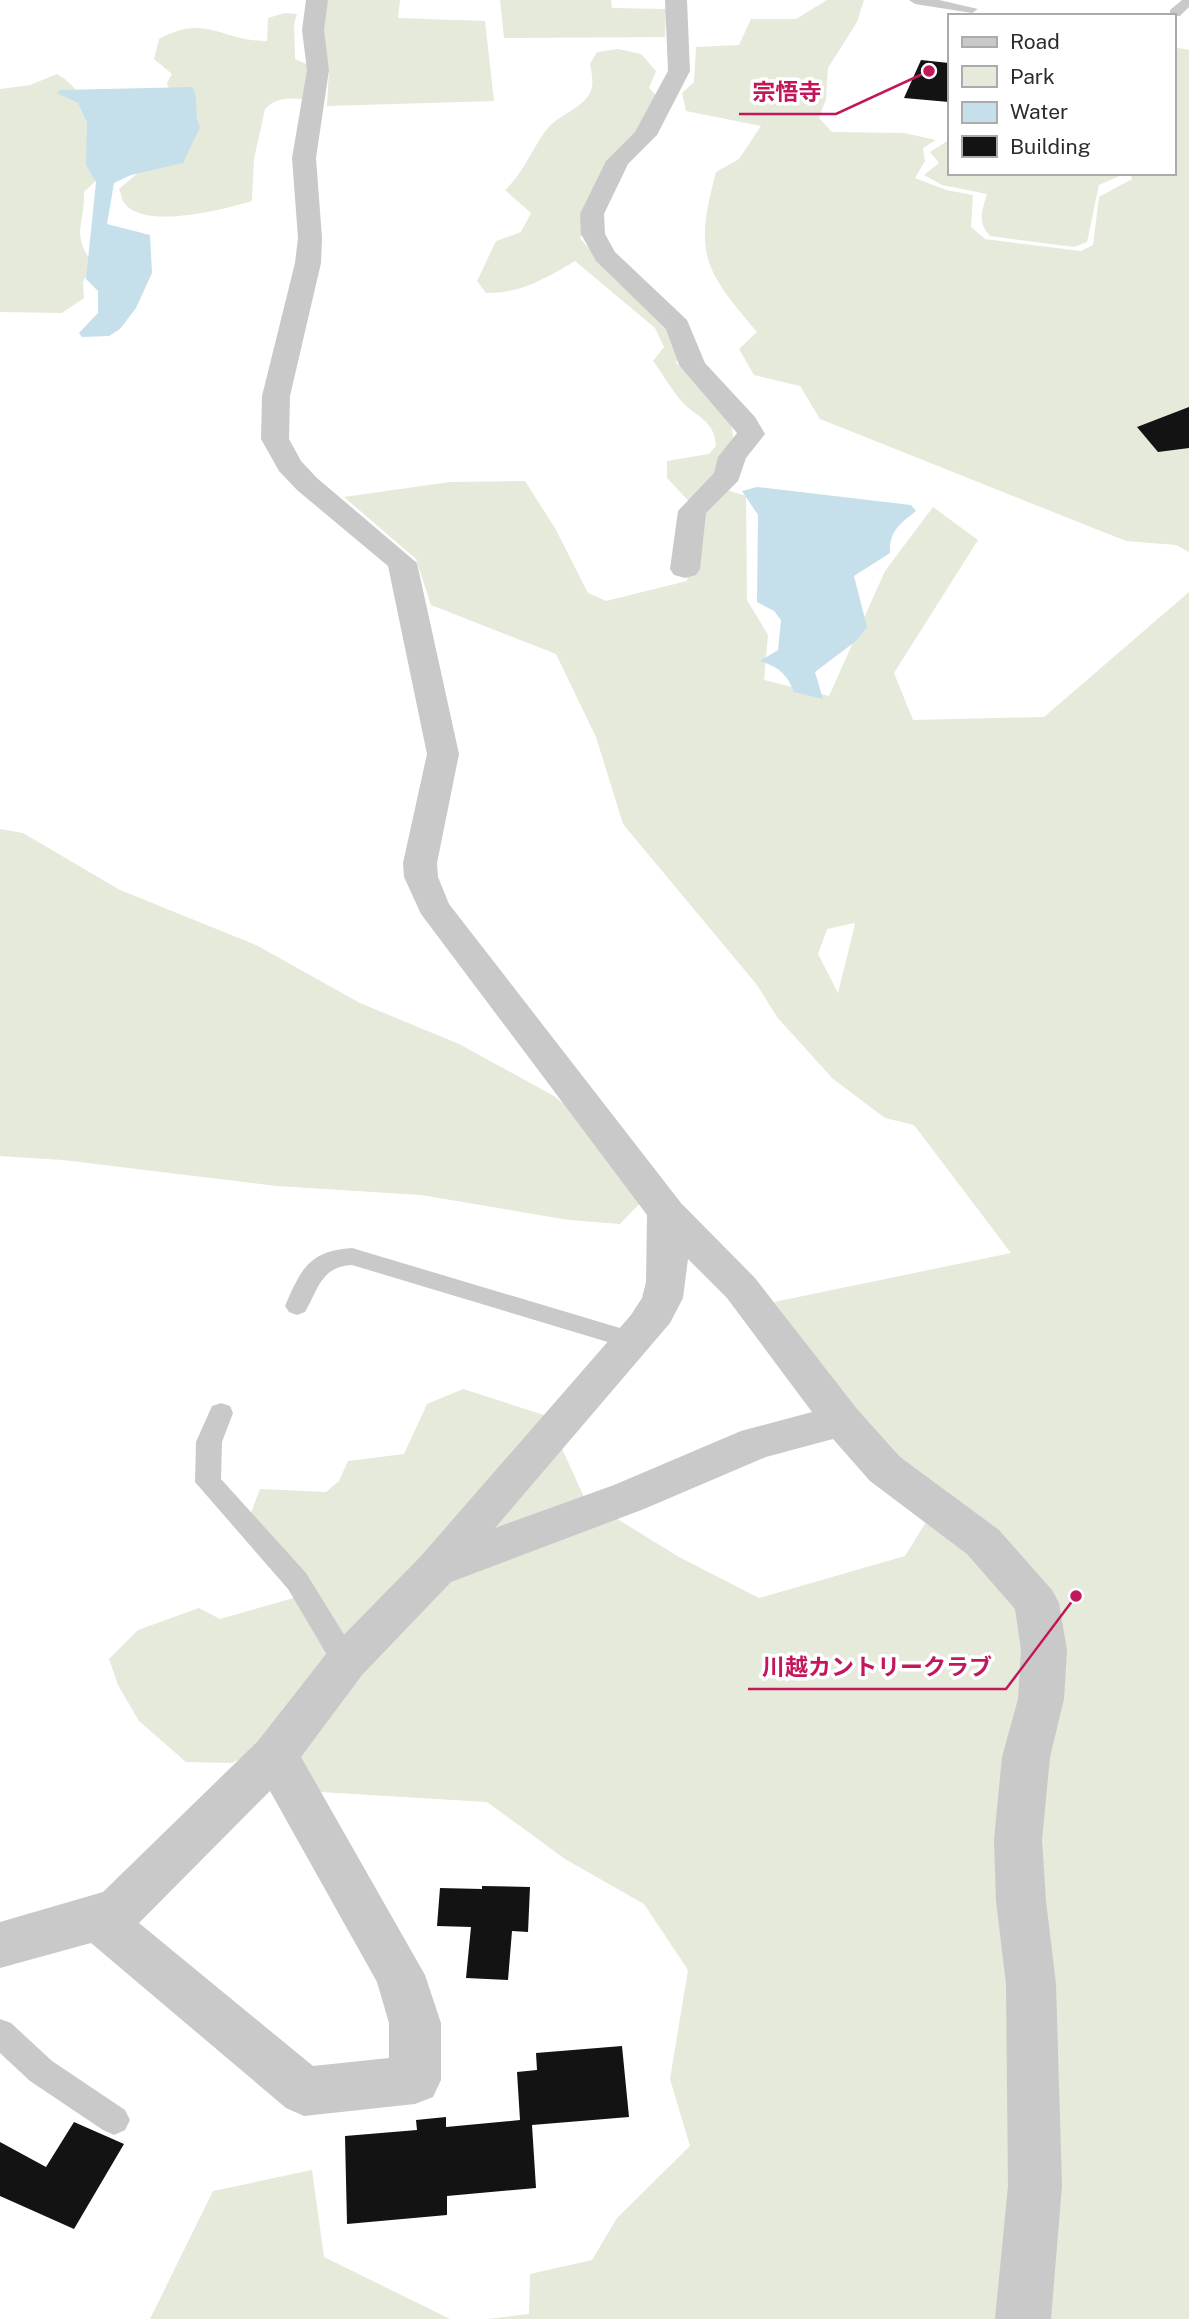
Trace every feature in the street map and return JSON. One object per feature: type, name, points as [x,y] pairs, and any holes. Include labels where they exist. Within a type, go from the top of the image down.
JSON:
[{"type":"street","points":[[317,0],[313,30],[318,70],[304,158],[310,238],[308,262],[276,396],[275,439],[289,465],[307,484],[402,563],[417,643],[443,754],[420,863],[421,877],[433,906],[565,1082],[604,1125],[667,1213],[741,1288],[842,1420],[885,1469],[983,1542],[1036,1603],[1044,1650],[1041,1699],[1026,1757],[1018,1840],[1021,1901],[1031,1984],[1035,2186],[1023,2319]]},
{"type":"street","points":[[676,0],[679,71],[645,135],[618,161],[592,214],[593,234],[605,256],[678,326],[692,365],[745,423],[751,434],[732,457],[727,475],[692,511],[685,569]]},
{"type":"street","points":[[0,1945],[98,1919],[121,1908],[275,1755],[346,1662],[435,1569],[631,1340],[649,1325],[666,1296],[667,1213]]},
{"type":"street","points":[[435,1569],[629,1497],[756,1443],[842,1420]]},
{"type":"street","points":[[98,1919],[304,2091],[415,2080],[415,2023],[400,1975],[275,1755]]},
{"type":"lane","points":[[915,0],[971,8]]},
{"type":"lane","points":[[1175,13],[1188,0]]},
{"type":"lane","points":[[297,1306],[311,1272],[336,1257],[352,1256],[631,1340]]},
{"type":"lane","points":[[221,1413],[209,1442],[208,1482],[297,1581],[346,1662]]},
{"type":"lane","points":[[0,2033],[41,2071],[114,2120]]},
{"type":"green space","points":[[328,0],[400,0],[398,18],[485,21],[494,101],[327,106],[329,69],[320,30]]},
{"type":"green space","points":[[500,0],[611,0],[612,8],[666,9],[665,37],[504,38]]},
{"type":"green space","points":[[827,0],[864,0],[857,22],[828,68],[826,99],[819,118],[832,132],[904,133],[936,140],[923,148],[925,161],[915,178],[946,190],[973,195],[971,227],[985,239],[1081,251],[1093,245],[1099,197],[1132,179],[1131,175],[1175,175],[1175,47],[1189,50],[1189,552],[1176,545],[1126,541],[820,419],[800,386],[754,375],[739,349],[757,332],[714,275],[705,242],[709,200],[716,172],[739,159],[761,126],[686,111],[682,93],[694,82],[696,47],[739,45],[751,19],[796,19]]},
{"type":"green space","points":[[285,13],[297,14],[294,24],[295,59],[311,66],[309,100],[280,100],[265,109],[254,159],[252,201],[224,209],[167,217],[135,212],[125,204],[119,189],[147,165],[172,98],[167,83],[172,74],[154,59],[159,39],[189,28],[201,28],[251,40],[267,41],[268,18]]},
{"type":"green space","points":[[618,49],[641,54],[656,71],[649,88],[657,96],[591,225],[580,238],[615,280],[671,327],[682,348],[676,363],[713,397],[728,418],[733,440],[724,489],[746,496],[747,600],[768,635],[764,680],[829,696],[885,571],[933,507],[978,540],[894,673],[913,720],[1044,717],[1189,592],[1189,2319],[488,2319],[529,2314],[530,2274],[592,2260],[617,2218],[690,2146],[670,2079],[688,1970],[644,1904],[565,1859],[487,1802],[320,1792],[269,1744],[232,1763],[186,1762],[139,1721],[118,1685],[109,1659],[138,1630],[199,1608],[220,1619],[315,1592],[249,1518],[260,1489],[326,1492],[339,1481],[348,1461],[404,1454],[427,1404],[463,1389],[547,1416],[585,1499],[679,1557],[759,1598],[905,1556],[931,1514],[774,1302],[1011,1253],[914,1125],[885,1118],[832,1078],[777,1017],[757,985],[623,824],[596,737],[556,654],[431,605],[416,559],[344,497],[450,482],[525,481],[555,528],[588,593],[606,601],[687,581],[697,510],[667,478],[667,461],[709,454],[716,446],[715,437],[709,425],[683,403],[653,361],[664,347],[655,328],[575,261],[543,279],[510,291],[486,293],[477,281],[496,241],[521,232],[531,213],[505,190],[520,173],[547,129],[588,96],[592,85],[590,64],[597,52]],"holes":[[[855,924],[838,993],[818,954],[827,929]]]},
{"type":"green space","points":[[57,74],[78,92],[85,103],[108,169],[84,192],[80,236],[93,264],[83,282],[84,298],[62,313],[0,312],[0,89],[30,85]]},
{"type":"green space","points":[[948,141],[948,175],[1122,175],[1099,185],[1087,242],[1074,247],[990,236],[982,221],[987,194],[942,185],[924,175],[939,163],[930,152]]},
{"type":"green space","points":[[0,829],[23,833],[120,890],[256,945],[360,1003],[459,1044],[554,1096],[591,1126],[643,1200],[620,1224],[569,1220],[421,1195],[277,1186],[63,1160],[0,1156]]},
{"type":"green space","points":[[312,2170],[324,2257],[450,2319],[150,2319],[213,2191]]},
{"type":"water","points":[[192,87],[196,96],[200,127],[183,163],[131,175],[114,183],[107,224],[150,235],[152,273],[136,308],[120,329],[109,336],[82,337],[79,333],[98,313],[98,291],[86,279],[96,182],[86,165],[87,122],[78,103],[57,93],[60,90]]},
{"type":"water","points":[[757,487],[911,505],[916,511],[900,524],[894,533],[890,553],[854,576],[867,627],[856,641],[815,672],[823,699],[794,692],[782,672],[760,661],[778,650],[781,620],[774,611],[757,602],[758,515],[742,491]]},
{"type":"building","points":[[921,60],[948,63],[948,102],[904,98]]},
{"type":"building","points":[[1189,407],[1189,448],[1158,452],[1137,427]]},
{"type":"building","points":[[482,1886],[530,1887],[528,1932],[512,1931],[508,1980],[466,1978],[471,1927],[437,1926],[440,1888],[482,1889]]},
{"type":"building","points":[[622,2046],[629,2117],[532,2125],[536,2188],[447,2196],[447,2215],[347,2224],[345,2136],[417,2130],[416,2120],[446,2117],[446,2127],[520,2120],[517,2072],[537,2070],[536,2053]]},
{"type":"building","points":[[74,2122],[124,2144],[74,2229],[0,2196],[0,2142],[46,2167]]},
{"type":"place","name":"宗悟寺","points":[[929,71]]},
{"type":"place","name":"川越カントリークラブ","points":[[1076,1596]]}]
